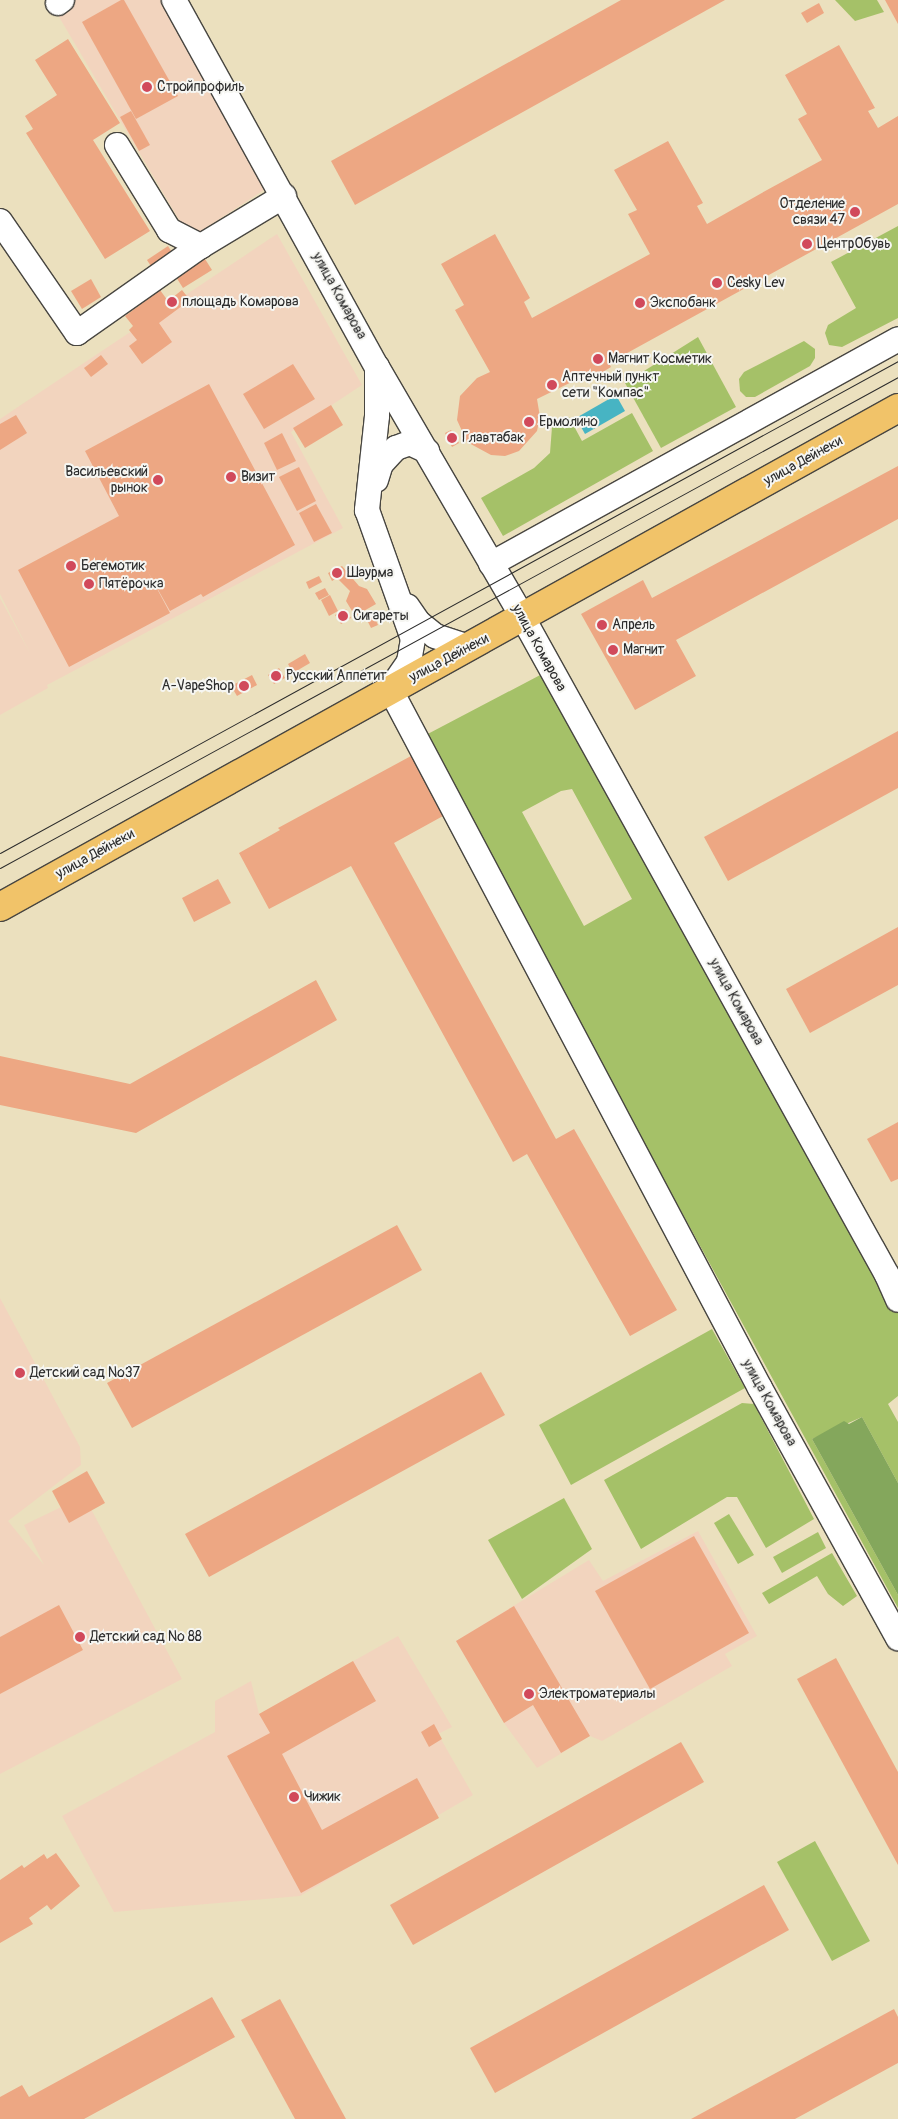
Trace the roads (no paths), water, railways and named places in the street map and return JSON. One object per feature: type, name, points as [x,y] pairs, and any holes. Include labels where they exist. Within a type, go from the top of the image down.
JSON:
[{"type":"main road","name":"улица Дейнеки","points":[[0,908],[390,689],[523,618],[542,605],[898,408]]},
{"type":"street","name":"улица Комарова","points":[[174,0],[377,367],[523,618],[887,1274],[898,1300]]},
{"type":"street","points":[[117,145],[169,230],[201,246]]},
{"type":"street","points":[[0,221],[78,333],[201,246],[284,196]]},
{"type":"street","points":[[491,564],[898,339]]},
{"type":"street","points":[[377,367],[375,441],[367,504],[371,524],[410,630],[413,650],[405,669],[390,689]]},
{"type":"street","points":[[371,524],[376,478],[384,459],[403,444],[417,445],[427,451]]},
{"type":"street","points":[[389,574],[412,616],[422,626],[445,641],[468,647]]},
{"type":"street","name":"улица Комарова","points":[[390,689],[760,1388],[898,1638]]},
{"type":"water","points":[[616,395],[625,411],[585,434],[576,418]]},
{"type":"tram line","points":[[0,853],[898,361]]},
{"type":"tram line","points":[[0,868],[898,377]]},
{"type":"place","name":"Стройпрофиль","points":[[147,87]]},
{"type":"place","name":"Отделение связи 47","points":[[855,212]]},
{"type":"place","name":"ЦентрОбувь","points":[[807,244]]},
{"type":"place","name":"Cesky Lev","points":[[717,283]]},
{"type":"place","name":"площадь Комарова","points":[[172,302]]},
{"type":"place","name":"Экспобанк","points":[[640,303]]},
{"type":"place","name":"Магнит Косметик","points":[[598,359]]},
{"type":"place","name":"Аптечный пункт сети \"Компас\"","points":[[552,385]]},
{"type":"place","name":"Ермолино","points":[[529,422]]},
{"type":"place","name":"Главтабак","points":[[452,438]]},
{"type":"place","name":"Визит","points":[[231,477]]},
{"type":"place","name":"Васильевский рынок","points":[[158,480]]},
{"type":"place","name":"Бегемотик","points":[[71,566]]},
{"type":"place","name":"Шаурма","points":[[337,573]]},
{"type":"place","name":"Пятёрочка","points":[[89,584]]},
{"type":"place","name":"Сигареты","points":[[343,616]]},
{"type":"place","name":"Апрель","points":[[602,625]]},
{"type":"place","name":"Магнит","points":[[613,650]]},
{"type":"place","name":"Русский Аппетит","points":[[276,676]]},
{"type":"place","name":"A-VapeShop","points":[[244,686]]},
{"type":"place","name":"Детский сад №37","points":[[20,1373]]},
{"type":"place","name":"Детский сад № 88","points":[[80,1637]]},
{"type":"place","name":"Электроматериалы","points":[[529,1694]]},
{"type":"place","name":"Чижик","points":[[294,1797]]}]
